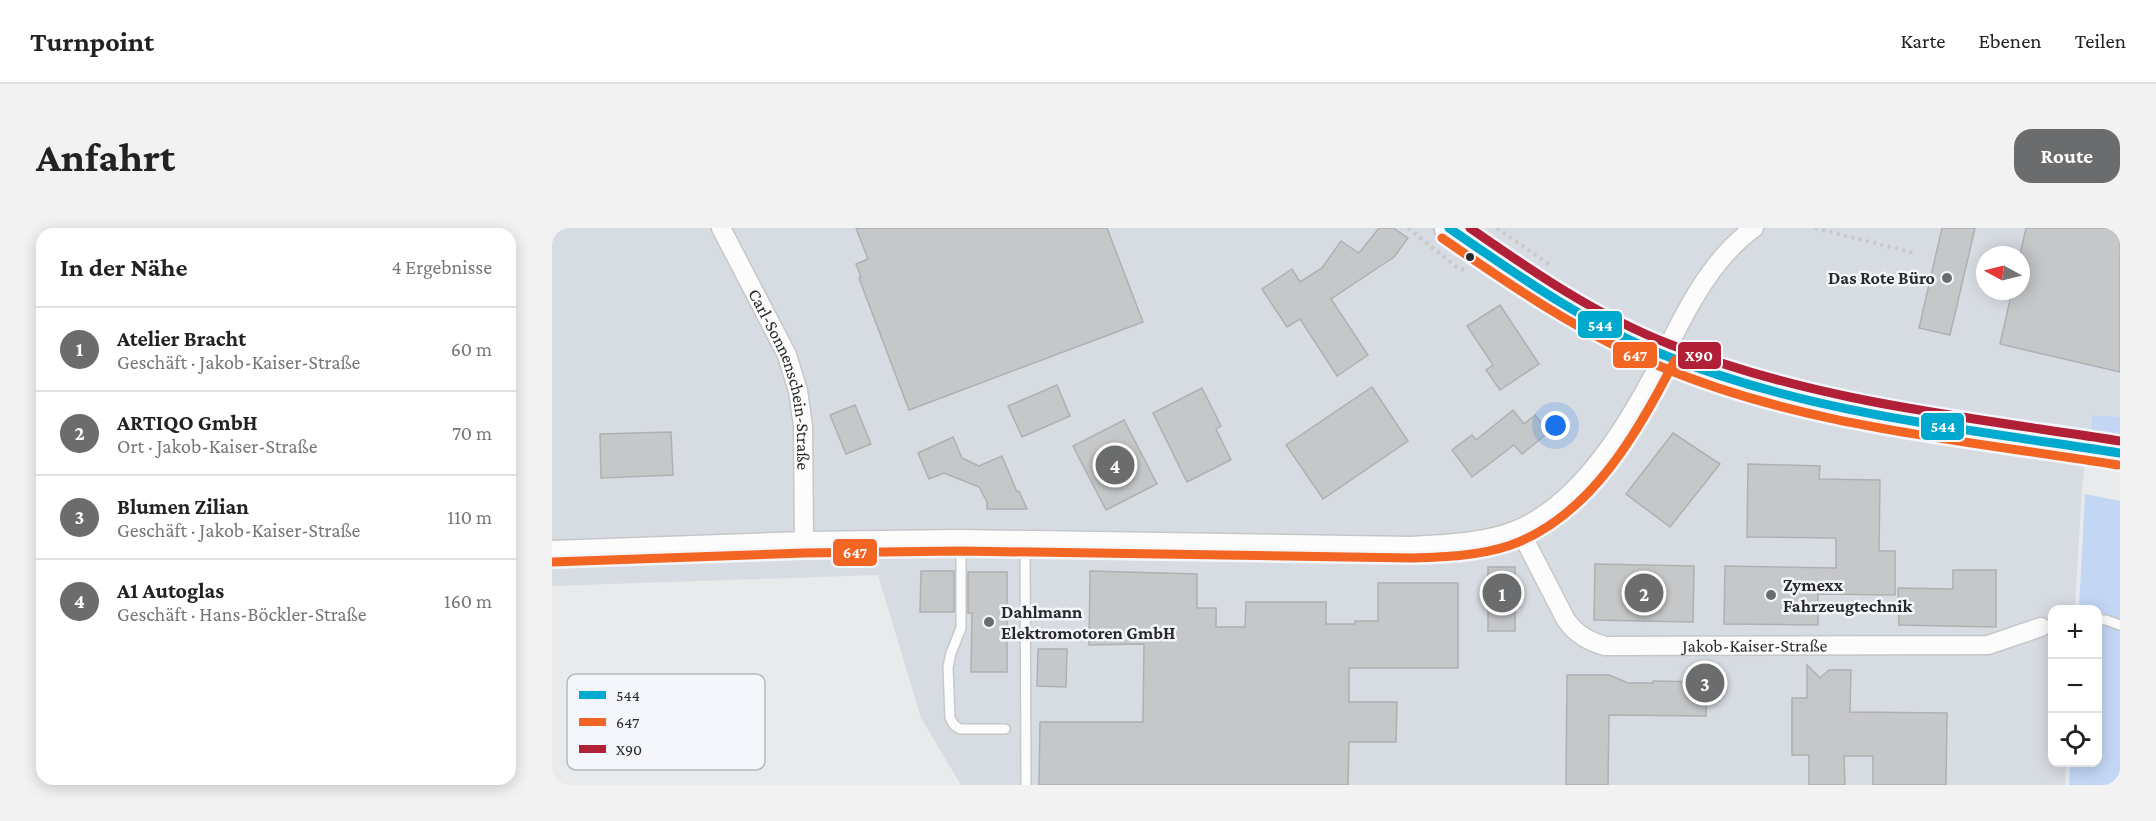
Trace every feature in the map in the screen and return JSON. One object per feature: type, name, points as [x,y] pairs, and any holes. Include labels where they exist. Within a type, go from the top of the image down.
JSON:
[{"type":"main road","points":[[1449,228],[1577,312],[1611,331],[1664,355],[1743,383],[1831,407],[1919,423],[2120,453]]},
{"type":"street","name":"Carl-Sonnenschein-Straße","points":[[721,228],[787,355],[798,391],[803,426],[804,541]]},
{"type":"street","points":[[552,550],[804,541],[961,539],[1411,546],[1449,544],[1488,538],[1519,528],[1553,507],[1586,477],[1625,425],[1684,315],[1722,257],[1754,228]]},
{"type":"street","name":"Jakob-Kaiser-Straße","points":[[1519,528],[1570,626],[1592,642],[1605,646],[1988,645],[2047,626]]},
{"type":"lane","points":[[961,539],[961,628],[948,667],[950,718],[960,729],[1005,729]]},
{"type":"lane","points":[[1025,540],[1026,785]]},
{"type":"lane","points":[[2102,620],[2120,625]]},
{"type":"path","points":[[1815,228],[1914,253]]},
{"type":"shaded area","points":[[552,228],[2120,228],[2120,417],[2092,415],[2082,486],[2075,605],[2048,605],[2048,767],[2066,767],[2065,785],[961,785],[921,718],[878,575],[552,586]]},
{"type":"shaded area","points":[[2092,415],[2120,417],[2120,442],[2090,434]]},
{"type":"shaded area","points":[[2085,494],[2120,501],[2120,785],[2069,785],[2070,767],[2102,767],[2102,605],[2079,605]]},
{"type":"building","points":[[856,228],[1107,228],[1143,322],[909,410],[859,278],[861,277],[856,264],[868,259]]},
{"type":"building","points":[[1379,228],[1393,228],[1408,238],[1394,257],[1331,299],[1368,355],[1337,376],[1300,319],[1287,327],[1262,289],[1292,269],[1300,282],[1322,268],[1341,241],[1359,253]]},
{"type":"building","name":"Das Rote Büro","points":[[1942,228],[1975,228],[1950,335],[1919,328]]},
{"type":"building","points":[[2026,228],[2120,228],[2120,372],[2000,344],[2010,300],[2030,300],[2030,246],[2022,246]]},
{"type":"building","points":[[1500,305],[1539,364],[1500,390],[1486,370],[1493,365],[1467,326]]},
{"type":"building","points":[[1057,385],[1070,416],[1022,437],[1008,406]]},
{"type":"building","points":[[1372,387],[1408,441],[1323,499],[1286,445]]},
{"type":"building","points":[[1202,388],[1221,426],[1216,429],[1231,460],[1187,482],[1153,413]]},
{"type":"building","points":[[855,405],[871,444],[846,454],[830,415]]},
{"type":"building","points":[[1513,410],[1524,424],[1535,415],[1549,432],[1522,454],[1514,445],[1472,477],[1452,450],[1472,435],[1476,440]]},
{"type":"building","points":[[1124,420],[1157,484],[1106,510],[1073,446]]},
{"type":"building","points":[[671,432],[673,475],[601,478],[600,434]]},
{"type":"building","points":[[1673,433],[1720,464],[1670,527],[1626,494]]},
{"type":"building","points":[[953,437],[962,458],[979,466],[1002,456],[1027,509],[987,509],[987,502],[979,487],[944,473],[929,479],[918,453]]},
{"type":"building","points":[[1748,464],[1820,466],[1819,479],[1880,480],[1879,551],[1895,551],[1895,595],[1818,594],[1818,625],[1724,624],[1725,566],[1836,568],[1836,538],[1747,537]]},
{"type":"building","points":[[1595,564],[1694,566],[1693,622],[1594,620]]},
{"type":"building","points":[[1488,567],[1515,567],[1515,631],[1488,631]]},
{"type":"building","points":[[1953,570],[1996,570],[1996,627],[1899,625],[1898,588],[1953,589]]},
{"type":"building","points":[[921,571],[954,571],[954,612],[920,612]]},
{"type":"building","points":[[1090,571],[1197,574],[1197,608],[1216,608],[1216,627],[1245,627],[1246,602],[1326,602],[1326,624],[1378,621],[1378,583],[1458,583],[1458,668],[1349,668],[1349,702],[1397,702],[1396,742],[1349,742],[1348,785],[1039,785],[1040,722],[1143,722],[1144,644],[1089,645]]},
{"type":"building","name":"Dahlmann Elektromotoren GmbH","points":[[968,572],[1007,572],[1007,672],[971,672],[972,613],[968,613]]},
{"type":"building","points":[[1038,649],[1067,649],[1066,687],[1037,686]]},
{"type":"building","points":[[1807,665],[1820,678],[1829,670],[1851,670],[1850,712],[1947,713],[1946,785],[1873,785],[1873,756],[1844,756],[1845,785],[1809,785],[1809,755],[1792,755],[1792,698],[1807,698]]},
{"type":"building","points":[[1567,675],[1609,675],[1628,683],[1707,682],[1706,716],[1609,715],[1608,785],[1566,785]]},
{"type":"transit line","name":"544","points":[[1449,228],[1553,298],[1607,329],[1664,355],[1719,375],[1831,406],[1946,427],[2120,453]]},
{"type":"transit line","name":"X90","points":[[1470,228],[1591,307],[1643,333],[1723,364],[1835,394],[1891,405],[2120,441]]},
{"type":"transit line","name":"647","points":[[1442,238],[1520,290],[1600,338],[1657,365],[1712,386],[1769,403],[1884,429],[2118,465]]},
{"type":"transit line","name":"647","points":[[552,562],[804,553],[961,551],[1411,558],[1487,552],[1511,545],[1539,532],[1565,514],[1588,493],[1628,443],[1675,360]]},
{"type":"place","name":"Das Rote Büro","points":[[1947,278]]},
{"type":"place","name":"A1 Autoglas","points":[[1115,465]]},
{"type":"place","name":"Atelier Bracht","points":[[1502,593]]},
{"type":"place","name":"ARTIQO GmbH","points":[[1644,593]]},
{"type":"place","name":"Zymexx Fahrzeugtechnik","points":[[1771,595]]},
{"type":"place","name":"Dahlmann Elektromotoren GmbH","points":[[989,622]]},
{"type":"place","name":"Blumen Zilian","points":[[1705,683]]}]
